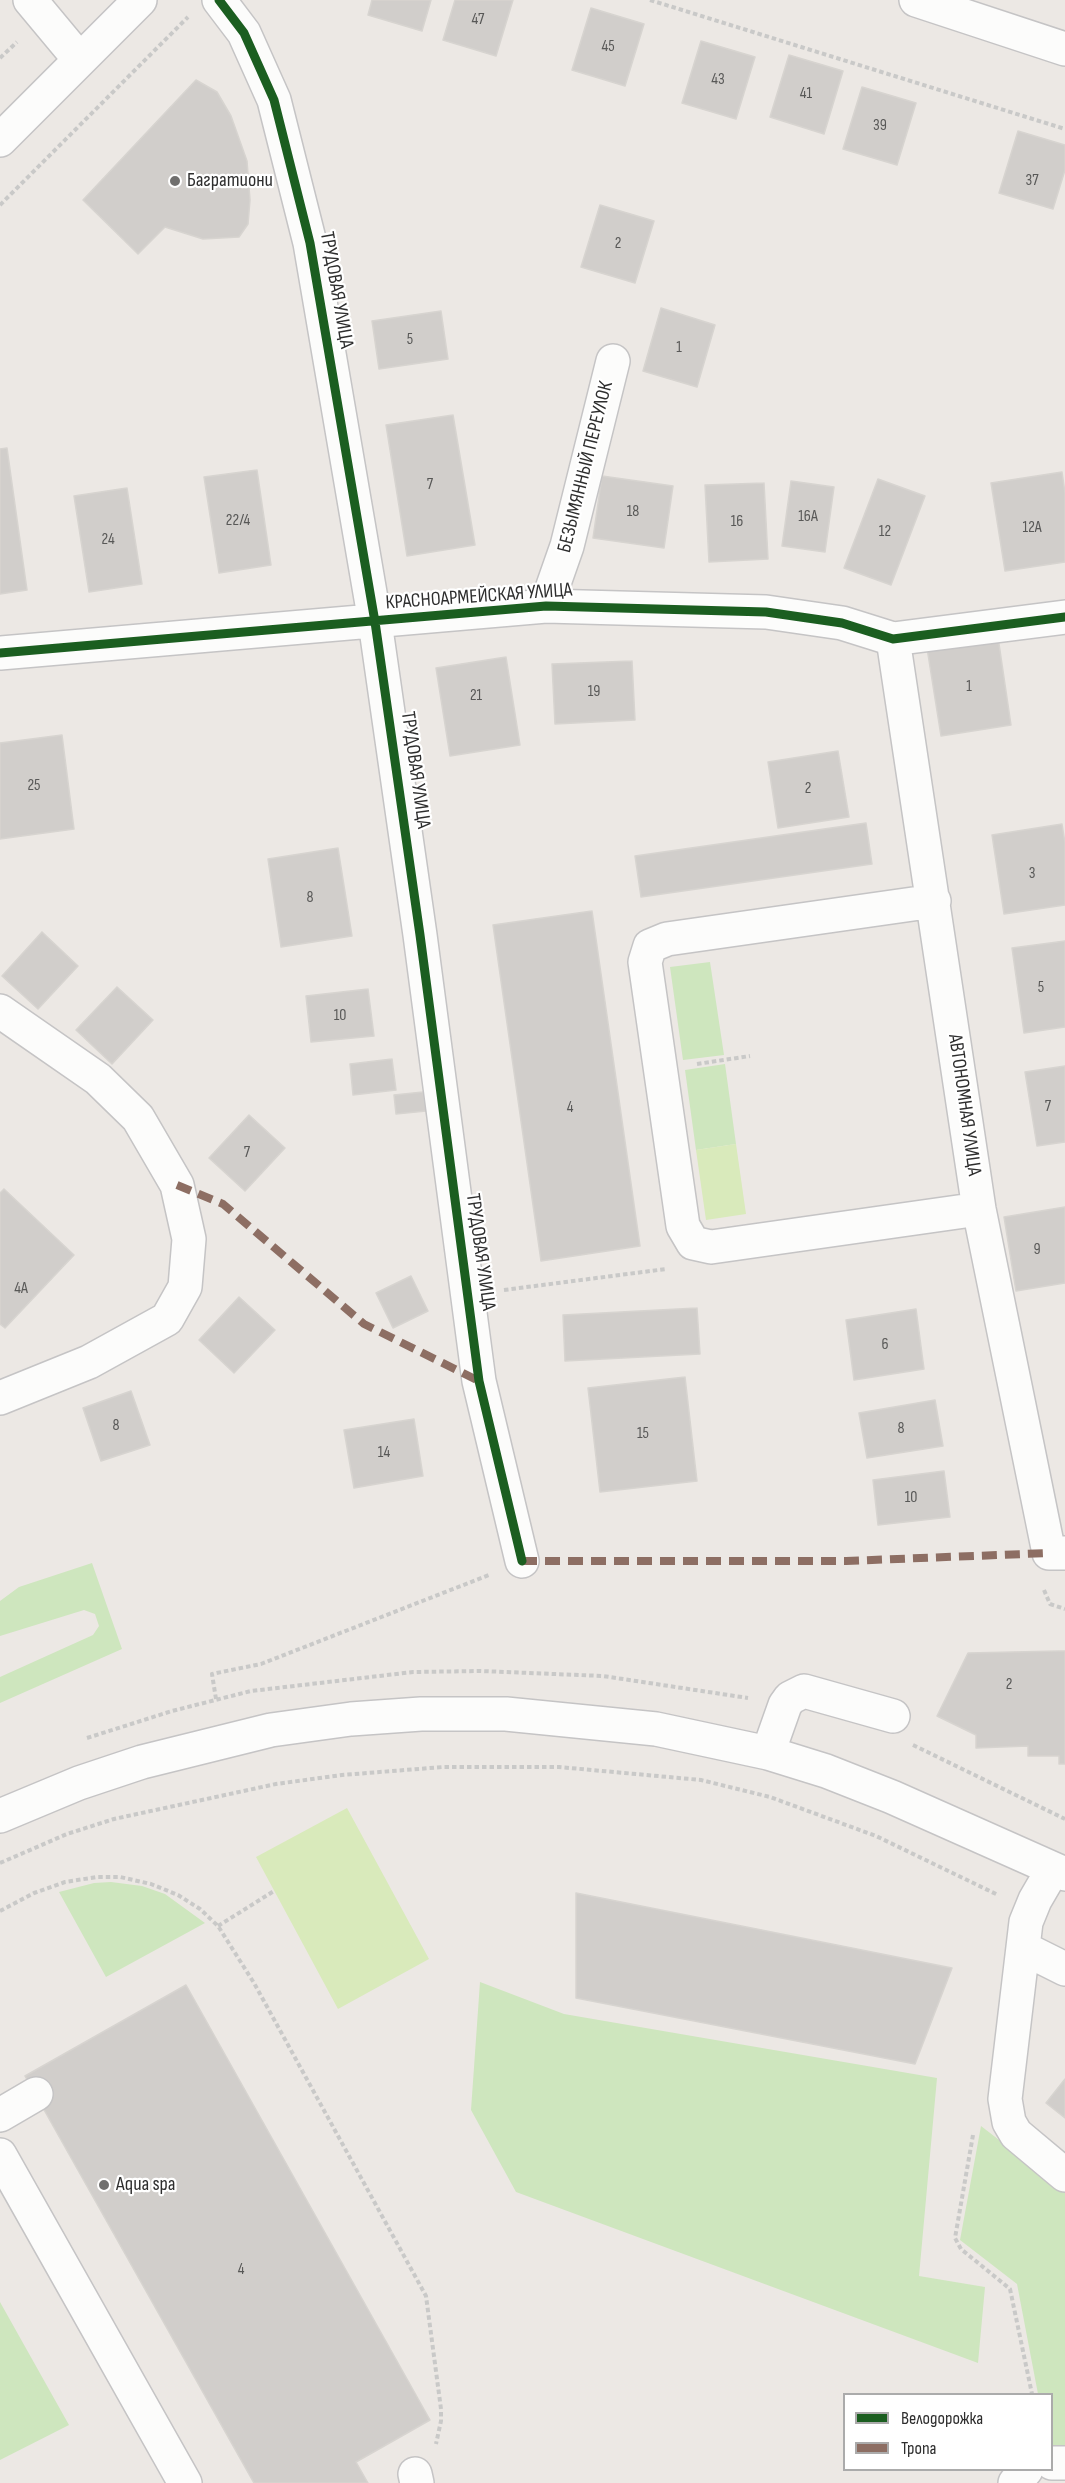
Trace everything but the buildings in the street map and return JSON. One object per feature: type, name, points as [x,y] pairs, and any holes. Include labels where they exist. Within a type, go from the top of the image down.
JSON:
[{"type":"street","points":[[30,0],[80,60]]},
{"type":"street","points":[[0,140],[140,0]]},
{"type":"street","name":"ТРУДОВАЯ УЛИЦА","points":[[219,0],[244,33],[274,100],[310,243],[375,622],[420,935],[479,1381],[522,1561]]},
{"type":"street","points":[[916,0],[1065,48]]},
{"type":"street","name":"БЕЗЫМЯННЫЙ ПЕРЕУЛОК","points":[[546,606],[567,546],[613,361]]},
{"type":"street","name":"КРАСНОАРМЕЙСКАЯ УЛИЦА","points":[[0,653],[546,606],[766,612],[842,623],[893,639],[1065,617]]},
{"type":"street","name":"АВТОНОМНАЯ УЛИЦА","points":[[893,639],[979,1209],[1057,1553]]},
{"type":"street","points":[[934,901],[657,941],[650,946],[645,962],[660,1069],[683,1226],[693,1243],[711,1247],[979,1209]]},
{"type":"street","points":[[0,1011],[98,1079],[138,1118],[177,1185],[189,1239],[185,1287],[167,1319],[89,1362],[0,1398]]},
{"type":"street","points":[[768,1753],[785,1705],[790,1698],[804,1691],[893,1716]]},
{"type":"street","points":[[0,1816],[79,1783],[165,1755],[271,1730],[351,1719],[421,1714],[555,1717],[656,1729],[768,1753],[826,1771],[1059,1871],[1030,1911],[1023,1948],[1005,2099],[1009,2122],[1016,2134],[1065,2175]]},
{"type":"street","points":[[1023,1948],[1065,1970]]},
{"type":"street","points":[[0,2115],[36,2094]]},
{"type":"street","points":[[0,2155],[185,2483]]},
{"type":"path","points":[[650,0],[1065,129]]},
{"type":"path","points":[[0,205],[189,16]]},
{"type":"path","points":[[660,1069],[750,1056]]},
{"type":"path","points":[[530,1287],[659,1272],[677,1262],[693,1243]]},
{"type":"path","points":[[216,1698],[212,1674],[261,1664],[434,1598],[522,1561]]},
{"type":"path","points":[[0,1863],[67,1834],[114,1819],[276,1784],[342,1775],[442,1767],[559,1767],[701,1780],[770,1797],[876,1836],[1030,1911]]},
{"type":"path","points":[[0,1911],[34,1893],[65,1882],[97,1876],[120,1877],[152,1884],[178,1895],[218,1926],[254,1983],[426,2296],[441,2421],[437,2442],[416,2479]]},
{"type":"path","points":[[218,1926],[274,1891]]},
{"type":"path","points":[[1005,2099],[981,2120],[974,2132],[955,2238],[961,2249],[1010,2289],[1032,2393]]},
{"type":"green space","points":[[710,962],[724,1055],[683,1060],[670,967]]},
{"type":"green space","points":[[725,1064],[736,1144],[696,1150],[685,1070]]},
{"type":"green space","points":[[736,1144],[746,1214],[706,1220],[696,1150]]},
{"type":"green space","points":[[92,1563],[122,1649],[0,1703],[0,1677],[93,1635],[99,1626],[95,1614],[84,1610],[0,1636],[0,1601],[19,1587]]},
{"type":"green space","points":[[347,1808],[429,1959],[338,2009],[256,1857]]},
{"type":"green space","points":[[111,1882],[142,1886],[165,1894],[205,1923],[106,1977],[59,1892],[94,1883]]},
{"type":"green space","points":[[480,1982],[564,2014],[937,2078],[919,2276],[985,2287],[978,2363],[516,2192],[471,2110]]},
{"type":"green space","points":[[981,2126],[1065,2191],[1065,2447],[1053,2447],[1053,2393],[1038,2393],[1017,2284],[960,2240]]},
{"type":"green space","points":[[0,2302],[69,2425],[0,2460]]},
{"type":"marked path","points":[[177,1185],[223,1204],[364,1324],[479,1381]]},
{"type":"marked path","points":[[522,1561],[846,1561],[1049,1553]]},
{"type":"cycle path","points":[[219,0],[244,33],[274,100],[310,243],[375,622],[420,935],[479,1381],[522,1561]]},
{"type":"cycle path","points":[[0,653],[546,606],[766,612],[842,623],[893,639],[1065,617]]},
{"type":"place","name":"Багратиони","points":[[175,181]]},
{"type":"place","name":"Aqua spa","points":[[104,2185]]}]
